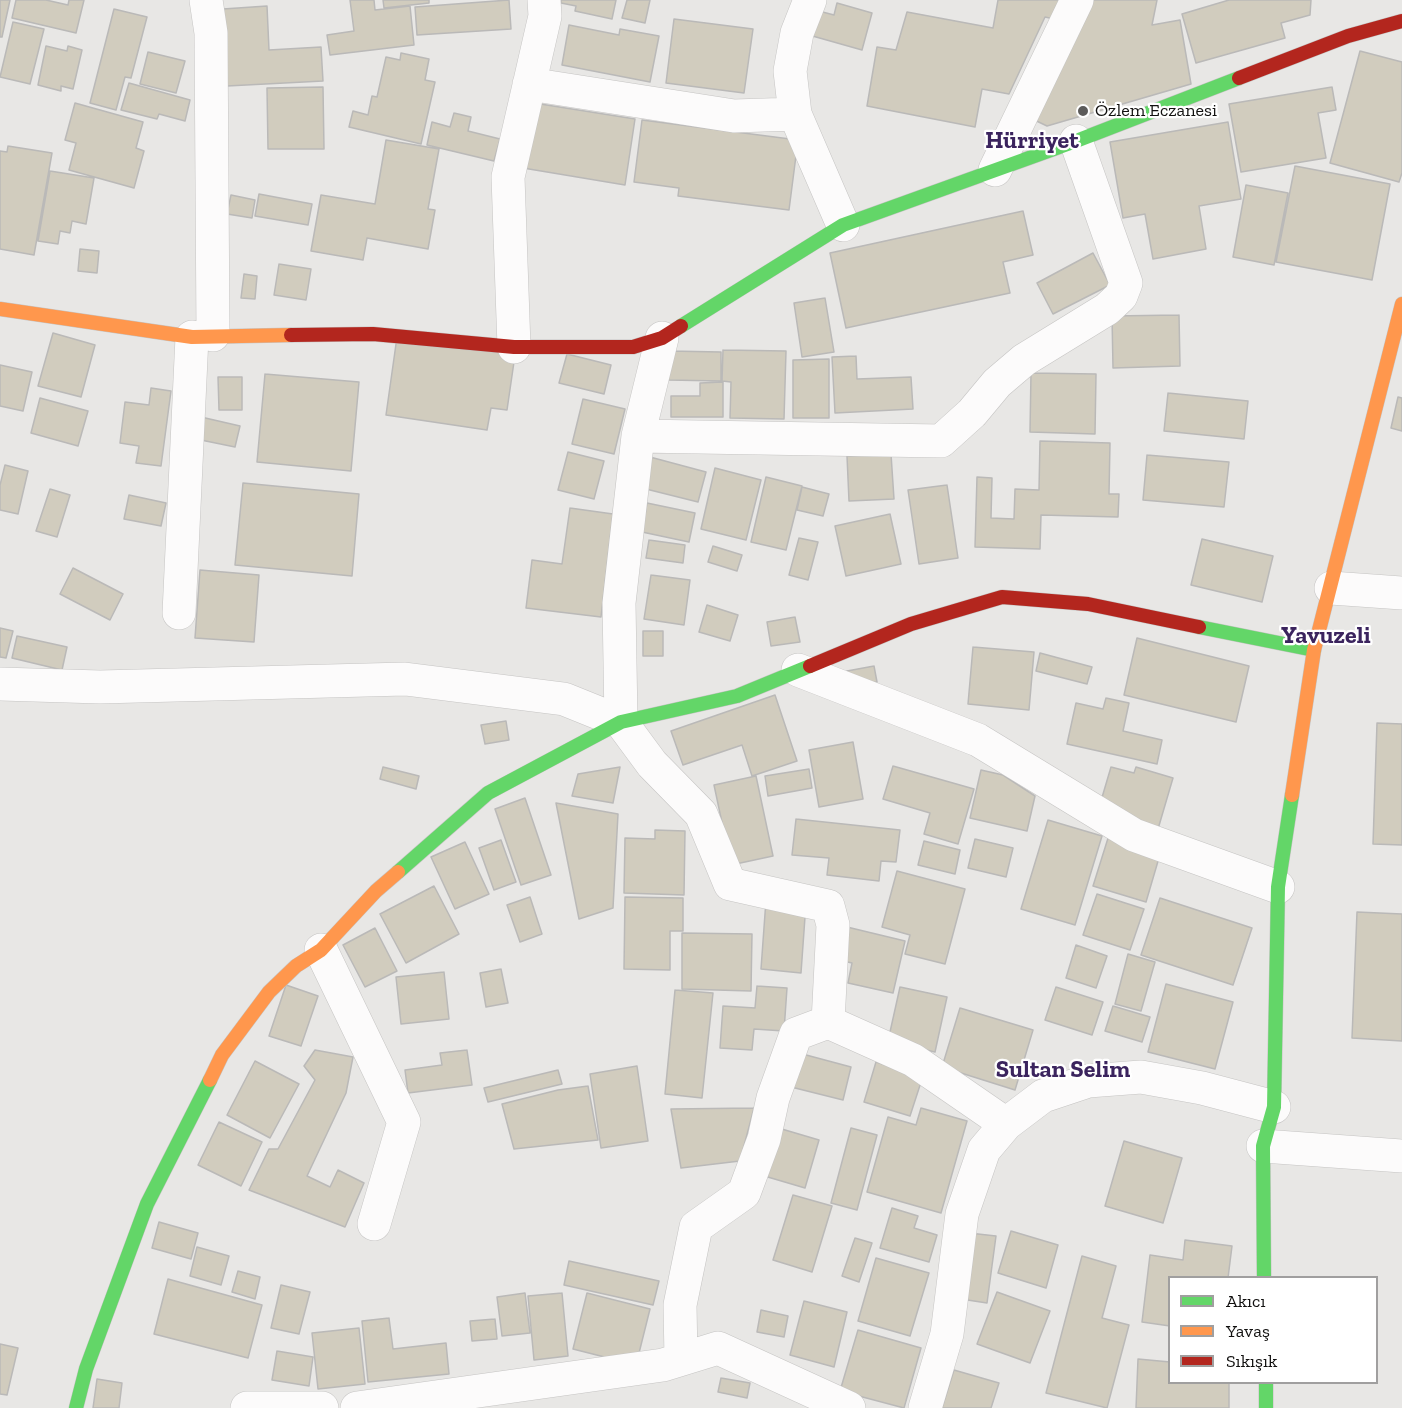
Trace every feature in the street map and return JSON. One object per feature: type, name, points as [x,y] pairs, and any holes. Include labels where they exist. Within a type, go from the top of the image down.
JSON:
[{"type":"street","points":[[179,613],[202,336],[211,33],[206,0]]},
{"type":"street","points":[[514,347],[508,177],[545,16],[544,0]]},
{"type":"street","points":[[810,0],[797,33],[790,71],[795,114],[843,225]]},
{"type":"street","points":[[995,170],[1077,0]]},
{"type":"street","points":[[0,309],[202,336],[373,334],[514,347],[610,348],[633,346],[662,338],[843,225],[1076,141],[1348,36],[1402,21]]},
{"type":"street","points":[[530,84],[734,116],[795,114]]},
{"type":"street","points":[[638,436],[942,441],[972,413],[997,383],[1024,360],[1107,309],[1121,297],[1126,283],[1076,141]]},
{"type":"street","points":[[1264,1276],[1263,1146],[1274,1107],[1278,887],[1314,650],[1402,304]]},
{"type":"street","points":[[621,722],[619,603],[638,436],[662,338]]},
{"type":"street","points":[[1330,588],[1402,593]]},
{"type":"street","points":[[76,1408],[86,1369],[147,1204],[222,1054],[269,992],[296,966],[321,950],[376,891],[489,793],[621,722],[737,696],[911,624],[1002,597],[1088,604],[1314,650]]},
{"type":"street","points":[[798,670],[978,740],[1134,835],[1278,887]]},
{"type":"street","points":[[0,684],[100,687],[405,678],[564,699],[621,722],[652,764],[701,814],[730,884],[828,906],[833,926],[828,1022]]},
{"type":"street","points":[[321,950],[404,1122],[374,1224]]},
{"type":"street","points":[[681,1359],[680,1305],[696,1227],[744,1193],[764,1139],[773,1098],[796,1034],[828,1022],[913,1059],[1006,1124]]},
{"type":"street","points":[[925,1408],[947,1334],[962,1214],[984,1150],[1006,1124],[1043,1096],[1088,1080],[1142,1077],[1202,1088],[1274,1107]]},
{"type":"street","points":[[1263,1146],[1402,1156]]},
{"type":"street","points":[[357,1408],[663,1365],[718,1348],[849,1408]]},
{"type":"street","points":[[1266,1384],[1266,1408]]},
{"type":"street","points":[[247,1408],[248,1406],[322,1408]]},
{"type":"building","points":[[0,0],[10,0],[2,37],[0,37]]},
{"type":"building","points":[[16,0],[46,0],[68,5],[69,0],[84,0],[76,33],[12,18]]},
{"type":"building","points":[[350,0],[374,0],[375,10],[410,6],[414,45],[330,55],[327,35],[354,31]]},
{"type":"building","points":[[383,0],[429,0],[429,3],[384,8]]},
{"type":"building","points":[[509,0],[511,29],[417,35],[415,7]]},
{"type":"building","points":[[561,0],[616,0],[612,19],[575,11],[576,6],[561,3]]},
{"type":"building","points":[[627,0],[650,0],[645,23],[622,18]]},
{"type":"building","points":[[998,0],[1064,0],[1054,19],[1045,17],[1009,94],[982,89],[975,127],[867,106],[877,47],[896,50],[907,12],[993,28]]},
{"type":"building","points":[[1081,0],[1157,0],[1152,25],[1180,20],[1191,84],[1047,126],[1024,115]]},
{"type":"building","points":[[1229,0],[1311,0],[1310,15],[1281,23],[1285,38],[1196,63],[1182,14]]},
{"type":"building","points":[[837,3],[872,13],[862,50],[809,35],[815,10],[834,15]]},
{"type":"building","points":[[267,6],[269,50],[321,47],[323,81],[227,86],[223,9]]},
{"type":"building","points":[[114,9],[147,17],[131,78],[125,77],[116,110],[90,103]]},
{"type":"building","points":[[674,19],[753,29],[744,93],[666,83]]},
{"type":"building","points":[[13,22],[44,29],[30,84],[0,77]]},
{"type":"building","points":[[569,25],[619,35],[620,29],[659,36],[650,82],[562,65]]},
{"type":"building","points":[[46,46],[67,51],[68,46],[82,50],[73,89],[61,86],[61,91],[38,85]]},
{"type":"building","points":[[1360,51],[1402,62],[1402,173],[1399,182],[1330,163]]},
{"type":"building","points":[[148,52],[185,61],[176,93],[140,84]]},
{"type":"building","points":[[401,53],[429,59],[425,80],[435,82],[421,144],[349,127],[353,111],[368,115],[372,96],[377,97],[386,57],[400,60]]},
{"type":"building","points":[[129,83],[190,100],[185,121],[159,114],[157,119],[121,110]]},
{"type":"building","points":[[323,87],[324,149],[268,149],[267,88]]},
{"type":"building","points":[[1332,87],[1336,110],[1318,113],[1326,158],[1241,172],[1229,104]]},
{"type":"building","points":[[75,103],[143,122],[136,148],[144,151],[134,188],[69,170],[76,143],[65,140]]},
{"type":"building","points":[[534,103],[635,119],[625,185],[523,168]]},
{"type":"building","points":[[454,113],[471,117],[468,131],[500,139],[494,161],[427,145],[432,122],[450,127]]},
{"type":"building","points":[[642,120],[798,140],[789,210],[678,196],[679,188],[634,182]]},
{"type":"building","points":[[1228,122],[1241,199],[1199,206],[1206,249],[1153,259],[1145,214],[1123,218],[1110,142]]},
{"type":"building","points":[[386,140],[439,149],[428,209],[435,210],[428,249],[367,238],[363,260],[311,251],[321,195],[375,204]]},
{"type":"building","points":[[8,146],[52,153],[34,255],[0,249],[0,151],[7,152]]},
{"type":"building","points":[[1295,166],[1390,184],[1372,280],[1276,262]]},
{"type":"building","points":[[50,171],[94,178],[86,224],[72,221],[70,233],[60,231],[58,244],[38,241]]},
{"type":"building","points":[[1246,185],[1288,193],[1274,265],[1233,257]]},
{"type":"building","points":[[259,194],[312,204],[308,225],[255,216]]},
{"type":"building","points":[[231,195],[255,200],[252,218],[227,214]]},
{"type":"building","points":[[1023,211],[1033,255],[1003,262],[1010,293],[846,328],[830,253]]},
{"type":"building","points":[[80,249],[99,251],[97,273],[78,271]]},
{"type":"building","points":[[1093,253],[1110,285],[1053,314],[1037,283]]},
{"type":"building","points":[[279,264],[311,269],[306,300],[274,295]]},
{"type":"building","points":[[244,274],[257,276],[255,299],[241,298]]},
{"type":"building","points":[[825,298],[834,352],[802,357],[794,303]]},
{"type":"building","points":[[1179,315],[1180,366],[1113,368],[1112,316]]},
{"type":"building","points":[[53,333],[95,345],[81,397],[38,386]]},
{"type":"building","points":[[397,337],[515,355],[507,410],[491,408],[487,430],[386,415]]},
{"type":"building","points":[[723,350],[786,351],[784,419],[730,418],[731,382],[722,381]]},
{"type":"building","points":[[669,351],[721,352],[721,381],[668,380]]},
{"type":"building","points":[[567,354],[611,365],[604,394],[559,383]]},
{"type":"building","points":[[856,356],[857,379],[911,377],[913,409],[835,413],[832,357]]},
{"type":"building","points":[[829,359],[829,418],[793,418],[793,360]]},
{"type":"building","points":[[0,365],[32,372],[23,411],[0,406]]},
{"type":"building","points":[[1031,373],[1096,374],[1095,434],[1030,432]]},
{"type":"building","points":[[265,374],[359,382],[351,471],[257,462]]},
{"type":"building","points":[[218,377],[242,377],[242,410],[219,410]]},
{"type":"building","points":[[723,382],[723,417],[671,417],[671,396],[700,396],[700,383]]},
{"type":"building","points":[[151,388],[171,391],[161,466],[136,463],[139,446],[120,443],[125,402],[149,405]]},
{"type":"building","points":[[1168,393],[1248,401],[1244,439],[1164,431]]},
{"type":"building","points":[[1398,397],[1402,398],[1402,431],[1391,428]]},
{"type":"building","points":[[40,398],[88,411],[78,446],[31,433]]},
{"type":"building","points":[[583,399],[625,409],[614,454],[572,444]]},
{"type":"building","points":[[201,417],[240,426],[235,447],[196,439]]},
{"type":"building","points":[[1040,441],[1110,443],[1109,494],[1119,494],[1118,517],[1041,515],[1040,549],[975,547],[977,477],[992,478],[991,518],[1014,519],[1015,489],[1039,490]]},
{"type":"building","points":[[568,452],[604,461],[594,499],[558,490]]},
{"type":"building","points":[[891,454],[894,499],[849,501],[847,456]]},
{"type":"building","points":[[1147,455],[1229,462],[1224,507],[1143,500]]},
{"type":"building","points":[[650,457],[706,472],[698,502],[642,488]]},
{"type":"building","points":[[5,465],[28,471],[18,514],[0,510],[0,485]]},
{"type":"building","points":[[715,468],[761,480],[746,540],[701,529]]},
{"type":"building","points":[[766,477],[802,486],[786,550],[751,542]]},
{"type":"building","points":[[243,483],[359,494],[352,576],[235,565]]},
{"type":"building","points":[[947,485],[958,558],[919,564],[908,490]]},
{"type":"building","points":[[802,487],[829,494],[823,516],[797,510]]},
{"type":"building","points":[[50,489],[70,495],[57,537],[36,531]]},
{"type":"building","points":[[129,495],[166,503],[161,526],[124,519]]},
{"type":"building","points":[[647,503],[695,513],[689,542],[642,532]]},
{"type":"building","points":[[570,508],[613,514],[601,617],[526,608],[532,560],[562,564]]},
{"type":"building","points":[[890,514],[901,564],[846,576],[835,526]]},
{"type":"building","points":[[799,538],[818,542],[808,580],[789,575]]},
{"type":"building","points":[[1202,539],[1273,556],[1262,602],[1191,585]]},
{"type":"building","points":[[649,540],[685,545],[683,563],[646,558]]},
{"type":"building","points":[[713,546],[742,555],[737,571],[708,562]]},
{"type":"building","points":[[73,568],[123,594],[110,620],[60,594]]},
{"type":"building","points":[[200,570],[259,575],[254,642],[195,638]]},
{"type":"building","points":[[651,575],[690,580],[684,625],[644,619]]},
{"type":"building","points":[[707,605],[738,615],[730,641],[699,632]]},
{"type":"building","points":[[795,617],[800,642],[771,646],[767,622]]},
{"type":"building","points":[[0,628],[13,631],[6,658],[0,657]]},
{"type":"building","points":[[643,631],[663,631],[663,656],[643,656]]},
{"type":"building","points":[[17,636],[67,647],[62,670],[12,658]]},
{"type":"building","points":[[1137,638],[1249,666],[1236,722],[1124,695]]},
{"type":"building","points":[[973,647],[1034,652],[1029,710],[968,704]]},
{"type":"building","points":[[1040,653],[1092,667],[1087,684],[1036,671]]},
{"type":"building","points":[[874,666],[877,682],[850,686],[847,671]]},
{"type":"building","points":[[775,695],[797,761],[752,776],[742,745],[683,765],[671,731]]},
{"type":"building","points":[[1106,698],[1129,703],[1123,731],[1162,740],[1157,764],[1067,744],[1076,703],[1103,709]]},
{"type":"building","points":[[506,721],[509,740],[485,744],[481,725]]},
{"type":"building","points":[[1377,723],[1402,724],[1402,845],[1373,844]]},
{"type":"building","points":[[853,742],[863,799],[819,807],[809,750]]},
{"type":"building","points":[[893,766],[974,789],[958,844],[924,834],[930,813],[883,799]]},
{"type":"building","points":[[383,767],[419,776],[416,789],[380,779]]},
{"type":"building","points":[[620,767],[613,803],[572,796],[578,774]]},
{"type":"building","points":[[1111,767],[1134,773],[1136,767],[1173,778],[1158,829],[1098,811]]},
{"type":"building","points":[[809,769],[812,788],[768,796],[765,776]]},
{"type":"building","points":[[981,770],[1003,775],[1035,796],[1027,831],[970,818]]},
{"type":"building","points":[[756,776],[773,856],[731,865],[714,785]]},
{"type":"building","points":[[525,798],[551,875],[521,885],[495,809]]},
{"type":"building","points":[[556,803],[618,814],[613,908],[579,919]]},
{"type":"building","points":[[796,819],[900,830],[896,862],[881,861],[879,881],[827,875],[829,858],[792,855]]},
{"type":"building","points":[[1048,820],[1102,836],[1075,925],[1021,909]]},
{"type":"building","points":[[655,830],[685,831],[684,895],[624,893],[625,838],[655,839]]},
{"type":"building","points":[[1109,835],[1161,851],[1146,902],[1093,886]]},
{"type":"building","points":[[975,839],[1013,848],[1006,877],[968,868]]},
{"type":"building","points":[[501,840],[516,882],[494,890],[479,848]]},
{"type":"building","points":[[924,841],[960,850],[955,874],[918,865]]},
{"type":"building","points":[[465,842],[489,894],[455,909],[431,857]]},
{"type":"building","points":[[897,871],[965,889],[945,964],[905,954],[910,935],[882,927]]},
{"type":"building","points":[[434,886],[459,934],[406,963],[380,914]]},
{"type":"building","points":[[1097,894],[1144,909],[1130,950],[1083,935]]},
{"type":"building","points":[[530,897],[542,934],[520,942],[507,905]]},
{"type":"building","points":[[625,897],[683,898],[683,931],[670,931],[670,970],[624,969]]},
{"type":"building","points":[[1160,898],[1252,928],[1233,985],[1141,955]]},
{"type":"building","points":[[766,900],[806,903],[801,973],[761,969]]},
{"type":"building","points":[[1357,912],[1402,914],[1402,1041],[1352,1038]]},
{"type":"building","points":[[847,927],[905,941],[893,993],[848,983],[852,963],[839,960]]},
{"type":"building","points":[[375,928],[397,971],[365,987],[343,945]]},
{"type":"building","points":[[682,933],[752,934],[751,991],[682,989]]},
{"type":"building","points":[[1076,945],[1107,956],[1096,988],[1066,978]]},
{"type":"building","points":[[1128,954],[1155,962],[1141,1011],[1115,1004]]},
{"type":"building","points":[[501,969],[508,1003],[486,1007],[480,973]]},
{"type":"building","points":[[444,972],[449,1019],[401,1024],[396,977]]},
{"type":"building","points":[[1166,984],[1233,1002],[1215,1069],[1148,1052]]},
{"type":"building","points":[[286,985],[318,996],[301,1046],[269,1036]]},
{"type":"building","points":[[757,986],[787,988],[784,1031],[754,1029],[752,1050],[720,1048],[723,1006],[755,1008]]},
{"type":"building","points":[[900,987],[947,997],[935,1052],[888,1041]]},
{"type":"building","points":[[1056,987],[1103,1002],[1092,1035],[1045,1020]]},
{"type":"building","points":[[675,990],[713,993],[702,1098],[665,1094]]},
{"type":"building","points":[[1113,1006],[1150,1017],[1142,1042],[1105,1031]]},
{"type":"building","points":[[960,1008],[1033,1030],[1015,1090],[942,1067]]},
{"type":"building","points":[[315,1050],[353,1057],[346,1093],[307,1176],[330,1187],[338,1170],[364,1183],[345,1227],[249,1190],[269,1149],[278,1149],[315,1080],[304,1066]]},
{"type":"building","points":[[467,1050],[472,1085],[408,1093],[405,1070],[442,1065],[440,1053]]},
{"type":"building","points":[[795,1052],[851,1067],[843,1100],[787,1086]]},
{"type":"building","points":[[255,1061],[299,1084],[270,1138],[227,1115]]},
{"type":"building","points":[[876,1062],[923,1076],[910,1116],[864,1102]]},
{"type":"building","points":[[637,1066],[648,1141],[601,1148],[590,1074]]},
{"type":"building","points":[[558,1070],[562,1084],[488,1102],[484,1088]]},
{"type":"building","points":[[588,1086],[598,1140],[514,1149],[502,1104],[558,1090]]},
{"type":"building","points":[[754,1108],[740,1161],[681,1168],[671,1109]]},
{"type":"building","points":[[921,1108],[967,1121],[941,1213],[867,1192],[888,1117],[916,1125]]},
{"type":"building","points":[[219,1122],[262,1142],[241,1186],[198,1165]]},
{"type":"building","points":[[775,1127],[819,1140],[805,1188],[761,1175]]},
{"type":"building","points":[[851,1128],[877,1135],[857,1210],[831,1203]]},
{"type":"building","points":[[1124,1141],[1182,1158],[1163,1223],[1105,1206]]},
{"type":"building","points":[[793,1195],[832,1206],[812,1272],[773,1260]]},
{"type":"building","points":[[892,1208],[918,1216],[914,1228],[937,1235],[929,1262],[880,1248]]},
{"type":"building","points":[[159,1222],[198,1233],[191,1259],[152,1248]]},
{"type":"building","points":[[1011,1231],[1058,1245],[1046,1288],[998,1273]]},
{"type":"building","points":[[969,1233],[996,1236],[987,1303],[961,1299]]},
{"type":"building","points":[[855,1238],[872,1243],[859,1282],[842,1276]]},
{"type":"building","points":[[1185,1240],[1232,1246],[1228,1276],[1168,1276],[1168,1326],[1142,1322],[1150,1255],[1183,1260]]},
{"type":"building","points":[[197,1247],[229,1256],[221,1285],[190,1276]]},
{"type":"building","points":[[1082,1256],[1116,1266],[1102,1318],[1129,1325],[1107,1408],[1046,1393]]},
{"type":"building","points":[[876,1258],[929,1273],[910,1336],[858,1321]]},
{"type":"building","points":[[569,1261],[659,1281],[653,1305],[564,1285]]},
{"type":"building","points":[[238,1271],[260,1277],[255,1299],[232,1292]]},
{"type":"building","points":[[168,1279],[262,1305],[248,1358],[154,1334]]},
{"type":"building","points":[[281,1285],[310,1292],[299,1334],[271,1328]]},
{"type":"building","points":[[997,1292],[1050,1311],[1030,1363],[977,1344]]},
{"type":"building","points":[[525,1293],[530,1333],[502,1336],[497,1297]]},
{"type":"building","points":[[562,1293],[568,1356],[534,1360],[528,1296]]},
{"type":"building","points":[[587,1293],[650,1309],[636,1365],[573,1349]]},
{"type":"building","points":[[804,1301],[847,1312],[834,1367],[790,1355]]},
{"type":"building","points":[[761,1310],[788,1316],[784,1337],[757,1332]]},
{"type":"building","points":[[389,1318],[393,1349],[446,1343],[449,1374],[368,1382],[362,1321]]},
{"type":"building","points":[[495,1319],[497,1339],[472,1341],[470,1321]]},
{"type":"building","points":[[359,1328],[365,1384],[318,1389],[312,1333]]},
{"type":"building","points":[[858,1330],[921,1348],[904,1408],[840,1391]]},
{"type":"building","points":[[0,1344],[18,1348],[7,1395],[0,1394]]},
{"type":"building","points":[[277,1351],[313,1357],[309,1386],[272,1380]]},
{"type":"building","points":[[1138,1359],[1168,1362],[1168,1384],[1229,1384],[1229,1408],[1136,1408]]},
{"type":"building","points":[[954,1370],[999,1383],[991,1408],[942,1408]]},
{"type":"building","points":[[721,1378],[750,1383],[747,1398],[718,1392]]},
{"type":"building","points":[[97,1379],[122,1383],[119,1408],[93,1408]]},
{"type":"traffic: fast","points":[[681,326],[843,225],[1076,141],[1239,78]]},
{"type":"traffic: fast","points":[[1199,627],[1314,650]]},
{"type":"traffic: fast","points":[[398,872],[488,793],[621,722],[737,696],[810,666]]},
{"type":"traffic: fast","points":[[1264,1276],[1263,1146],[1274,1107],[1278,887],[1292,795]]},
{"type":"traffic: fast","points":[[76,1408],[86,1369],[147,1204],[210,1080]]},
{"type":"traffic: fast","points":[[1266,1384],[1266,1408]]},
{"type":"traffic: slow","points":[[1292,795],[1314,650],[1402,304]]},
{"type":"traffic: slow","points":[[0,309],[192,337],[291,335]]},
{"type":"traffic: slow","points":[[210,1080],[222,1055],[269,992],[296,966],[321,950],[376,891],[398,872]]},
{"type":"traffic: jam","points":[[1239,78],[1348,36],[1402,21]]},
{"type":"traffic: jam","points":[[291,335],[373,334],[514,347],[633,347],[662,338],[681,326]]},
{"type":"traffic: jam","points":[[810,666],[911,624],[1002,597],[1088,604],[1199,627]]},
{"type":"place","name":"Özlem Eczanesi","points":[[1083,111]]},
{"type":"district","name":"Hürriyet","points":[[1032,141]]},
{"type":"district","name":"Yavuzeli","points":[[1326,636]]},
{"type":"district","name":"Sultan Selim","points":[[1063,1070]]}]
